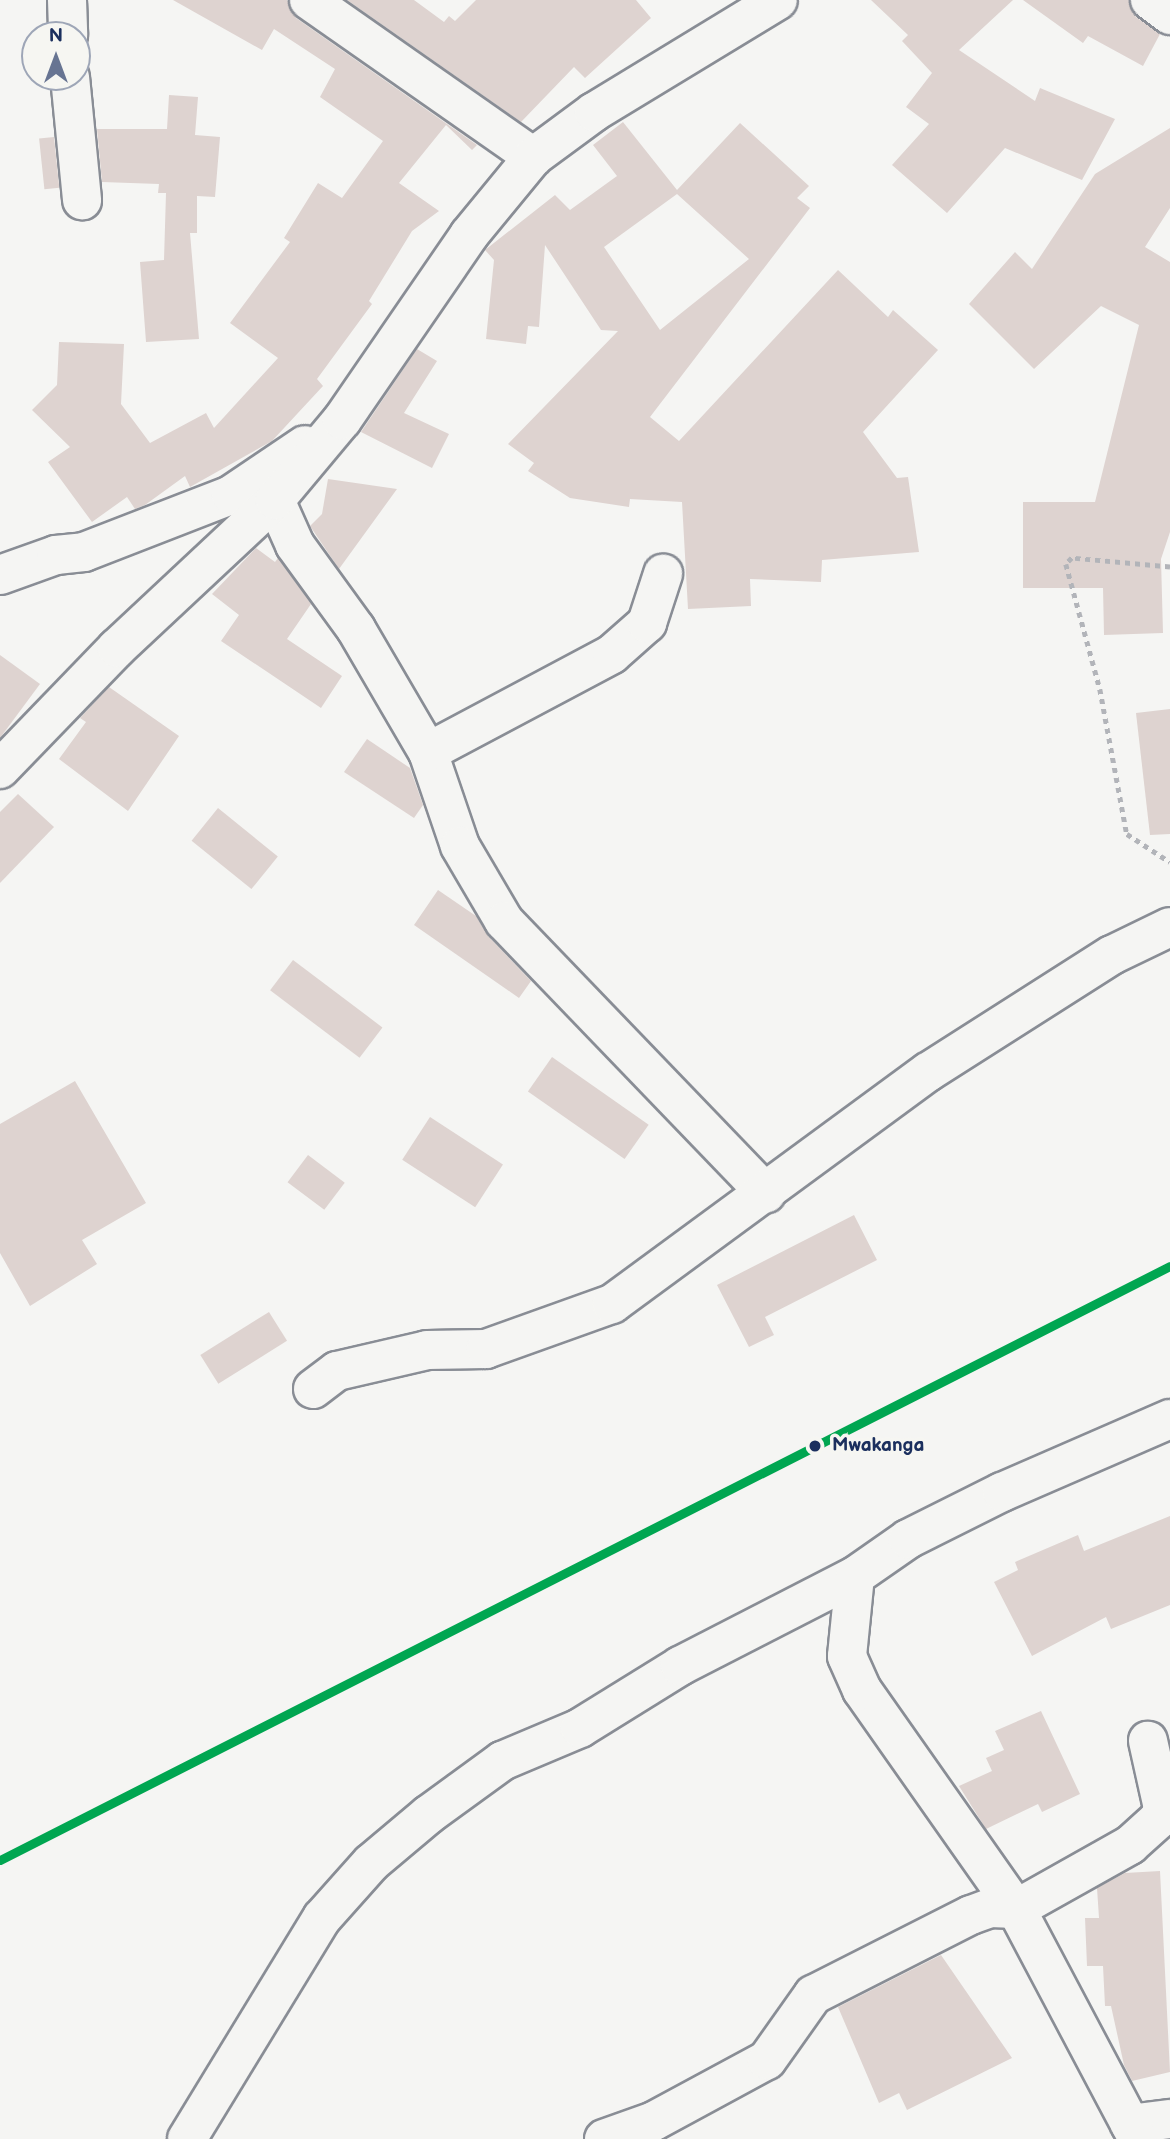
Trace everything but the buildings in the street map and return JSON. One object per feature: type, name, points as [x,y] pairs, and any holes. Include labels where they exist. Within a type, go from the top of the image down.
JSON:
[{"type":"street","points":[[67,0],[68,21]]},
{"type":"street","points":[[309,0],[534,157]]},
{"type":"street","points":[[0,769],[117,648],[275,500],[342,421],[469,235],[534,157],[594,111],[778,0]]},
{"type":"street","points":[[1150,0],[1170,15]]},
{"type":"street","points":[[71,91],[82,200]]},
{"type":"street","points":[[0,575],[56,555],[84,552],[231,495],[342,421]]},
{"type":"street","points":[[275,500],[295,545],[356,629],[428,752],[460,846],[504,921],[766,1193]]},
{"type":"street","points":[[428,752],[612,654],[647,623],[663,574]]},
{"type":"street","points":[[313,1389],[337,1371],[427,1350],[486,1349],[578,1319],[612,1304],[929,1072],[1112,955],[1170,927]]},
{"type":"street","points":[[187,2139],[322,1918],[371,1863],[428,1815],[502,1761],[580,1728],[680,1666],[855,1576],[908,1539],[1002,1492],[1170,1419]]},
{"type":"street","points":[[855,1576],[847,1656],[862,1690],[1016,1909],[1134,2132],[1170,2119]]},
{"type":"street","points":[[604,2139],[654,2121],[767,2060],[813,1995],[971,1915],[990,1908],[1016,1909],[1112,1858],[1159,1819],[1163,1808],[1149,1741]]},
{"type":"path","points":[[1170,567],[1072,558],[1066,564],[1100,689],[1127,834],[1170,862]]},
{"type":"transit line","points":[[0,1860],[1170,1266]]},
{"type":"place","name":"Mwakanga","points":[[815,1446]]}]
